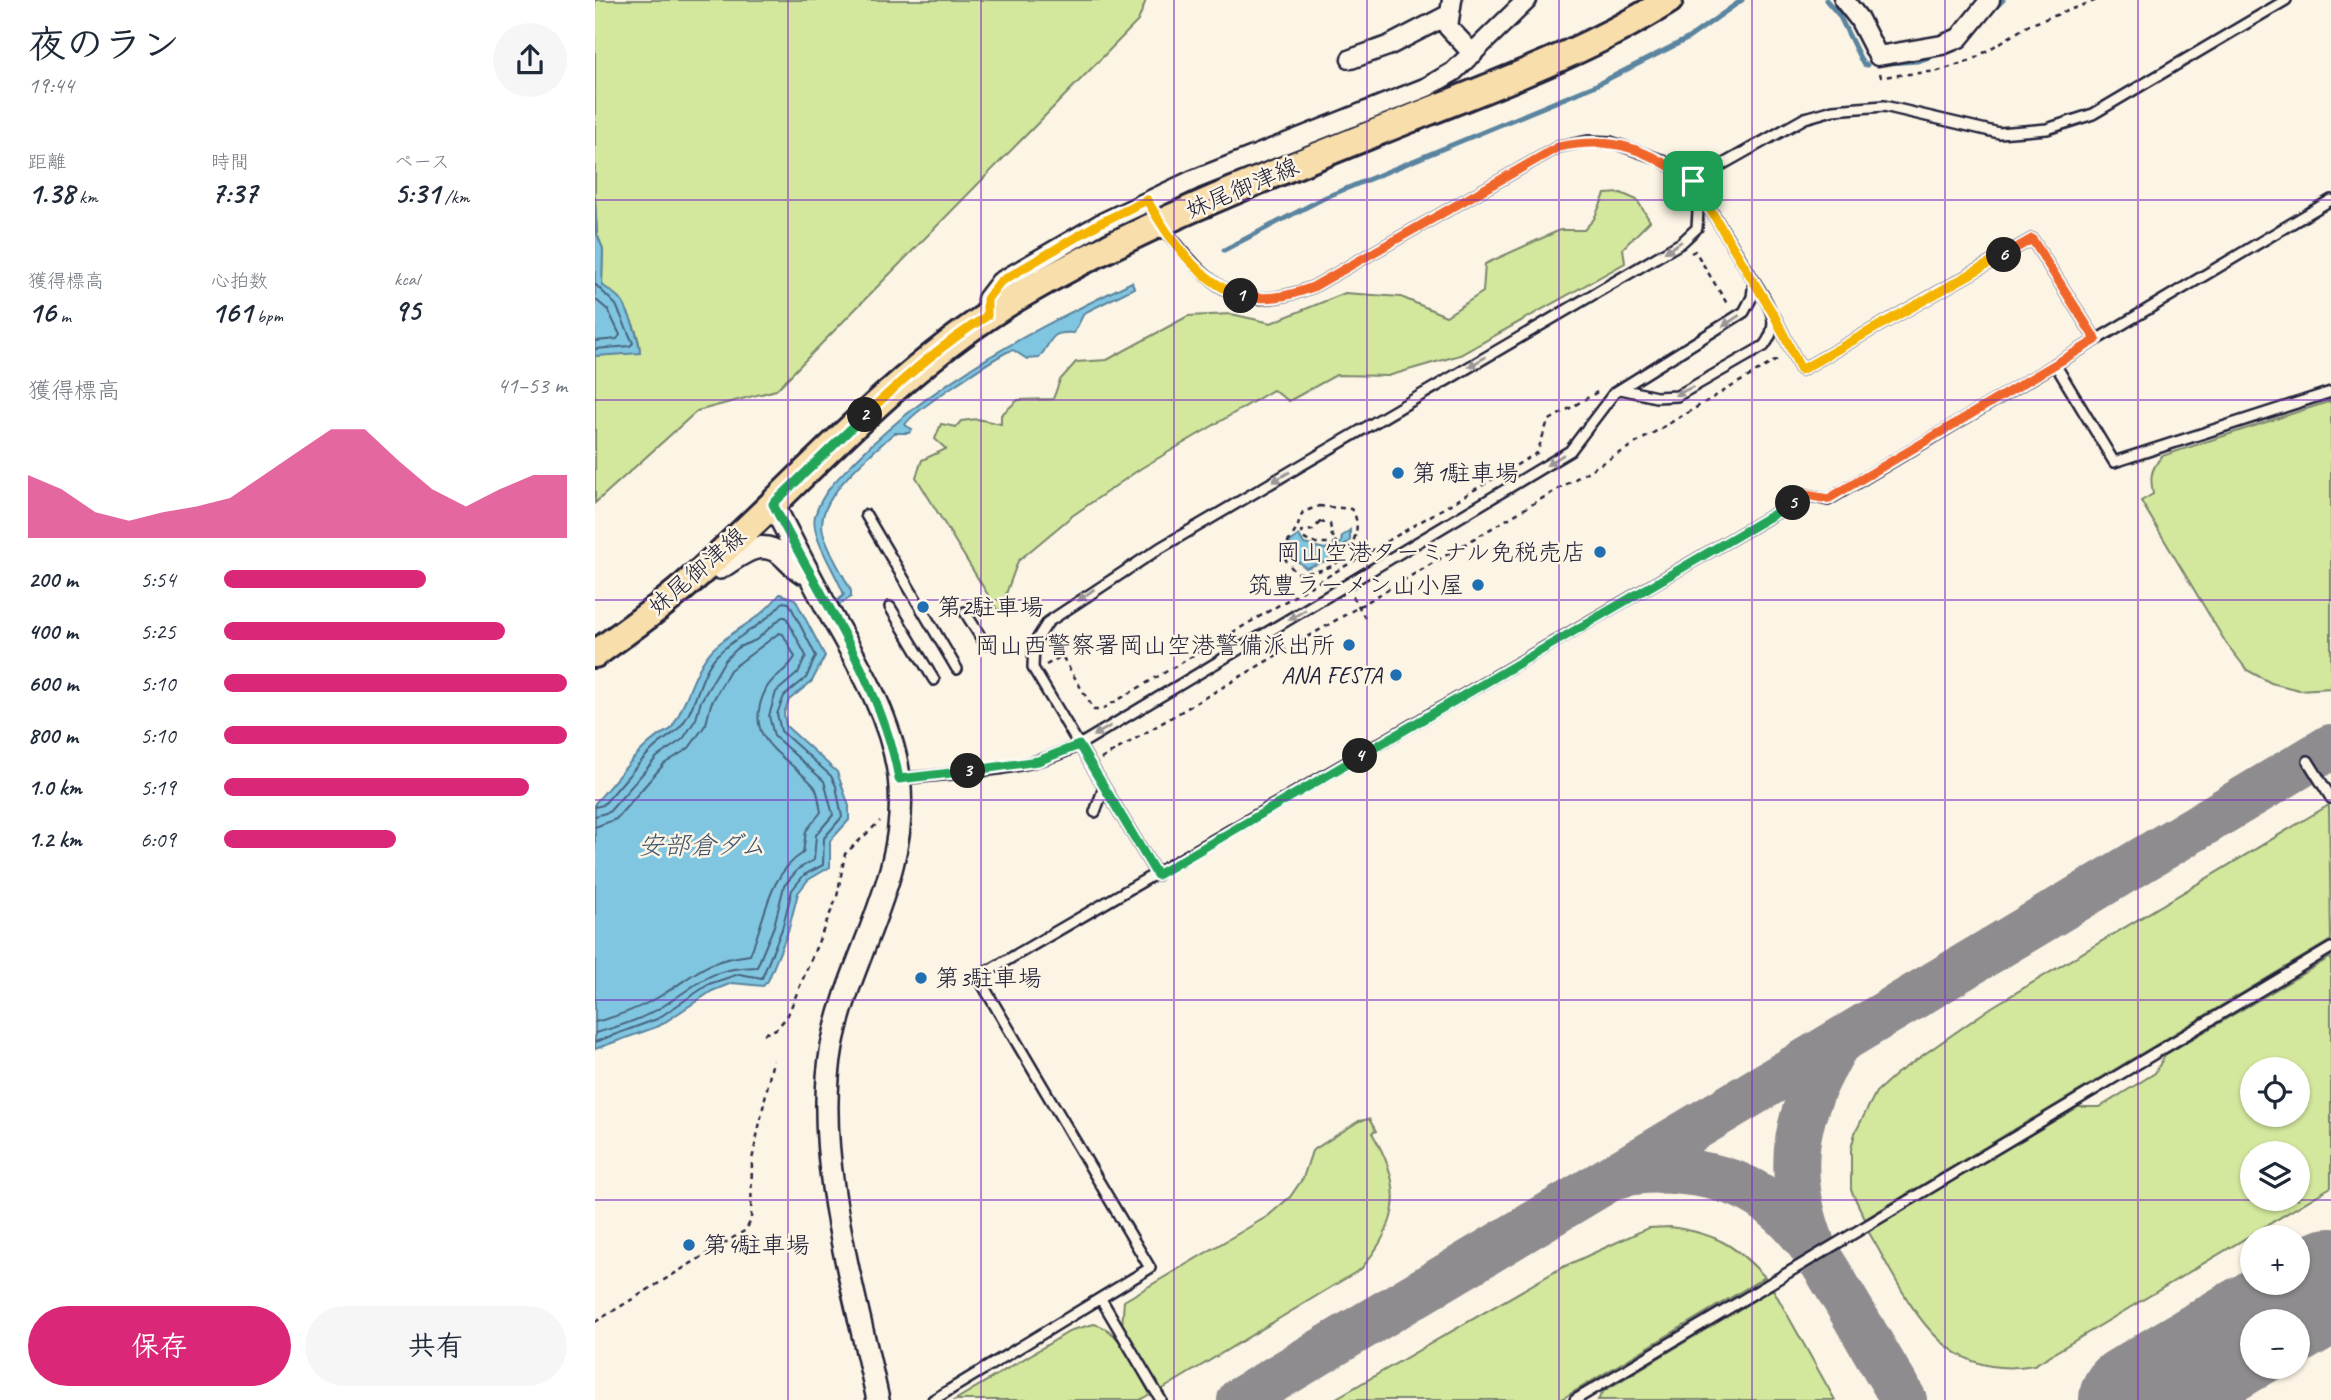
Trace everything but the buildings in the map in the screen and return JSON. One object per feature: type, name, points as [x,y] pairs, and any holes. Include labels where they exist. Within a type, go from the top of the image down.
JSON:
[{"type":"main road","name":"妹尾御津線","points":[[595,654],[687,584],[903,379],[962,332],[987,316],[1081,261],[1160,223],[1585,46],[1669,0]]},
{"type":"street","points":[[987,316],[987,299],[1000,282],[1100,223],[1147,200],[1427,87],[1453,72],[1527,0]]},
{"type":"street","points":[[1844,0],[1859,19],[1878,56],[1942,45],[1959,38],[1990,0]]},
{"type":"street","points":[[1450,7],[1448,27],[1473,54]]},
{"type":"street","points":[[1351,59],[1388,46],[1450,7]]},
{"type":"street","points":[[1147,200],[1160,223]]},
{"type":"street","points":[[773,504],[887,725],[899,779],[894,864],[841,1013],[832,1046],[827,1087],[830,1168],[878,1400]]},
{"type":"street","points":[[687,584],[723,567],[741,552],[765,547],[777,551],[798,571],[808,573]]},
{"type":"lane","points":[[1693,181],[1805,118],[1845,108],[1884,106],[1999,132],[2025,133],[2047,129],[2093,114],[2286,0]]},
{"type":"lane","points":[[1160,223],[1202,275],[1217,286],[1240,296],[1265,299],[1287,297],[1313,287],[1558,147],[1588,141],[1611,142],[1647,154],[1693,181],[1775,317],[1801,370],[2032,239],[2096,340]]},
{"type":"lane","points":[[1157,875],[1034,670],[1034,644],[1039,632],[1048,622],[1103,583],[1681,243],[1697,228],[1697,211],[1677,171]]},
{"type":"lane","points":[[933,1400],[1150,1268],[978,977],[1807,495],[1828,499],[2331,200]]},
{"type":"lane","points":[[899,779],[1022,764],[1056,755],[1079,745],[1560,458],[1577,443],[1608,400],[1621,389],[1744,312],[1752,297],[1754,281]]},
{"type":"lane","points":[[1621,389],[1656,397],[1677,396],[1764,346],[1772,335],[1775,317]]},
{"type":"lane","points":[[2055,364],[2114,462],[2331,392]]},
{"type":"lane","points":[[866,515],[957,669]]},
{"type":"lane","points":[[890,607],[934,680]]},
{"type":"lane","points":[[965,612],[985,644]]},
{"type":"lane","points":[[2308,761],[2331,798]]},
{"type":"lane","points":[[1095,812],[1104,787]]},
{"type":"lane","points":[[1575,1400],[2331,948]]},
{"type":"lane","points":[[1101,1299],[1161,1400]]},
{"type":"path","points":[[1878,56],[1881,77],[1938,71],[1972,60],[2029,25],[2097,0]]},
{"type":"path","points":[[1684,257],[1695,251],[1732,313]]},
{"type":"path","points":[[1098,760],[1791,351]]},
{"type":"path","points":[[1034,670],[1062,656],[1094,710],[1101,710],[1537,453],[1548,421],[1605,387]]},
{"type":"path","points":[[1346,506],[1356,515],[1357,535],[1354,544],[1327,568],[1297,573],[1291,567],[1284,549],[1297,528],[1303,512],[1309,508],[1346,506]]},
{"type":"path","points":[[1297,528],[1302,531],[1313,530],[1320,522],[1330,524],[1332,536],[1337,539],[1335,544]]},
{"type":"path","points":[[1302,531],[1303,538],[1311,543],[1335,544],[1344,552]]},
{"type":"path","points":[[764,1034],[776,1029],[787,1017],[837,897],[845,854],[877,821],[887,821]]},
{"type":"path","points":[[595,1322],[746,1230],[751,1220],[753,1160],[773,1060]]},
{"type":"green space","points":[[595,0],[1146,0],[1138,21],[776,390],[697,411],[595,503],[595,356],[640,352],[639,342],[628,315],[602,285],[603,249],[597,234],[595,198]]},
{"type":"green space","points":[[1621,193],[1637,200],[1650,221],[1623,248],[1625,263],[1460,355],[1388,376],[1336,375],[1289,401],[1273,390],[1140,469],[1072,516],[1018,561],[999,613],[916,477],[922,460],[946,449],[935,439],[941,424],[956,427],[961,421],[977,419],[1001,424],[1001,415],[1018,400],[1053,399],[1060,380],[1076,362],[1107,360],[1188,316],[1231,314],[1271,323],[1345,293],[1401,297],[1446,316],[1483,292],[1485,264],[1560,230],[1584,230],[1594,219],[1605,194]]},
{"type":"green space","points":[[2331,401],[2331,688],[2299,690],[2271,683],[2247,670],[2226,643],[2141,501],[2153,494],[2152,474],[2162,456]]},
{"type":"green space","points":[[2329,805],[2331,940],[1865,1219],[1851,1190],[1851,1149],[1855,1133],[1876,1092],[1896,1074],[1992,1007]]},
{"type":"green space","points":[[2331,957],[2331,1187],[2310,1200],[2310,1141],[2240,1141],[2240,1211],[2291,1211],[2268,1225],[2240,1225],[2240,1242],[2034,1365],[2001,1367],[1973,1361],[1950,1349],[1930,1331],[1913,1308],[1868,1231],[2078,1107],[2100,1107],[2155,1073],[2165,1055]]},
{"type":"green space","points":[[1369,1119],[1376,1131],[1372,1133],[1389,1170],[1393,1203],[1384,1235],[1361,1269],[1161,1390],[1122,1326],[1124,1301],[1268,1216],[1290,1197],[1303,1178],[1312,1151],[1359,1121]]},
{"type":"green space","points":[[1671,1227],[1700,1233],[1723,1242],[1744,1256],[1765,1277],[1560,1400],[1333,1400],[1563,1267],[1648,1228]]},
{"type":"green space","points":[[1773,1289],[1835,1400],[1598,1400],[1604,1391]]},
{"type":"green space","points":[[1094,1324],[1113,1334],[1120,1342],[1150,1394],[1140,1400],[955,1400],[1072,1330]]},
{"type":"water","points":[[595,198],[597,234],[603,249],[602,285],[623,303],[636,333],[640,353],[595,356]]},
{"type":"water","points":[[1132,282],[1134,288],[1084,313],[1074,333],[1060,334],[1052,338],[1039,358],[1027,359],[1013,350],[1007,352],[952,387],[910,418],[905,425],[912,429],[909,433],[894,433],[847,478],[827,505],[823,519],[823,532],[828,547],[851,591],[851,597],[839,605],[837,601],[844,595],[820,545],[815,516],[822,499],[839,477],[889,429],[954,380],[1059,318]]},
{"type":"water","points":[[1350,530],[1350,540],[1329,560],[1306,568],[1290,555],[1290,542],[1299,535],[1304,544],[1325,549],[1341,543],[1342,536]]},
{"type":"water","name":"安部倉ダム","points":[[780,594],[795,599],[825,656],[812,681],[789,700],[784,713],[786,726],[837,772],[849,806],[849,820],[830,841],[830,867],[808,880],[798,893],[788,932],[768,981],[763,986],[732,983],[712,991],[659,1026],[595,1049],[595,803],[640,752],[670,730],[700,667],[713,649],[755,618]]},
{"type":"waterway","points":[[1224,250],[1326,197],[1594,86],[1687,39],[1742,0]]},
{"type":"waterway","points":[[1826,0],[1839,15],[1863,64],[1867,65]]},
{"type":"waterway","points":[[1988,15],[2003,0]]},
{"type":"waterway","points":[[1889,63],[1917,61],[1951,50]]},
{"type":"taxiway","points":[[1240,1400],[2331,747]]},
{"type":"taxiway","points":[[1811,1241],[1802,1213],[1798,1187],[1798,1138],[1812,1091],[1838,1042]]},
{"type":"taxiway","points":[[1620,1175],[1660,1170],[1714,1177],[1762,1197],[1782,1212],[1799,1230],[1829,1273],[1904,1400]]},
{"type":"runway","points":[[2288,1309],[2331,1284]]},
{"type":"runway","points":[[2135,1400],[2240,1337]]},
{"type":"place","name":"第1駐車場","points":[[1398,473]]},
{"type":"place","name":"岡山空港ターミナル免税売店","points":[[1600,552]]},
{"type":"place","name":"筑豊ラーメン山小屋","points":[[1478,585]]},
{"type":"place","name":"第2駐車場","points":[[923,607]]},
{"type":"place","name":"岡山西警察署岡山空港警備派出所","points":[[1349,645]]},
{"type":"place","name":"ANA FESTA","points":[[1396,675]]},
{"type":"place","name":"第3駐車場","points":[[921,978]]},
{"type":"place","name":"第4駐車場","points":[[689,1245]]},
{"type":"route","points":[[1588,141],[1611,142],[1659,159],[1693,181],[1775,317],[1801,370],[2032,239],[2096,340],[1828,499],[1807,495],[1157,875],[1079,745],[1038,761],[899,779],[887,725],[773,504],[903,379],[962,332],[987,316],[987,299],[1000,282],[1100,223],[1147,200],[1160,223],[1202,275],[1217,286],[1240,296],[1265,299],[1287,297],[1313,287],[1558,147],[1588,141]]}]
